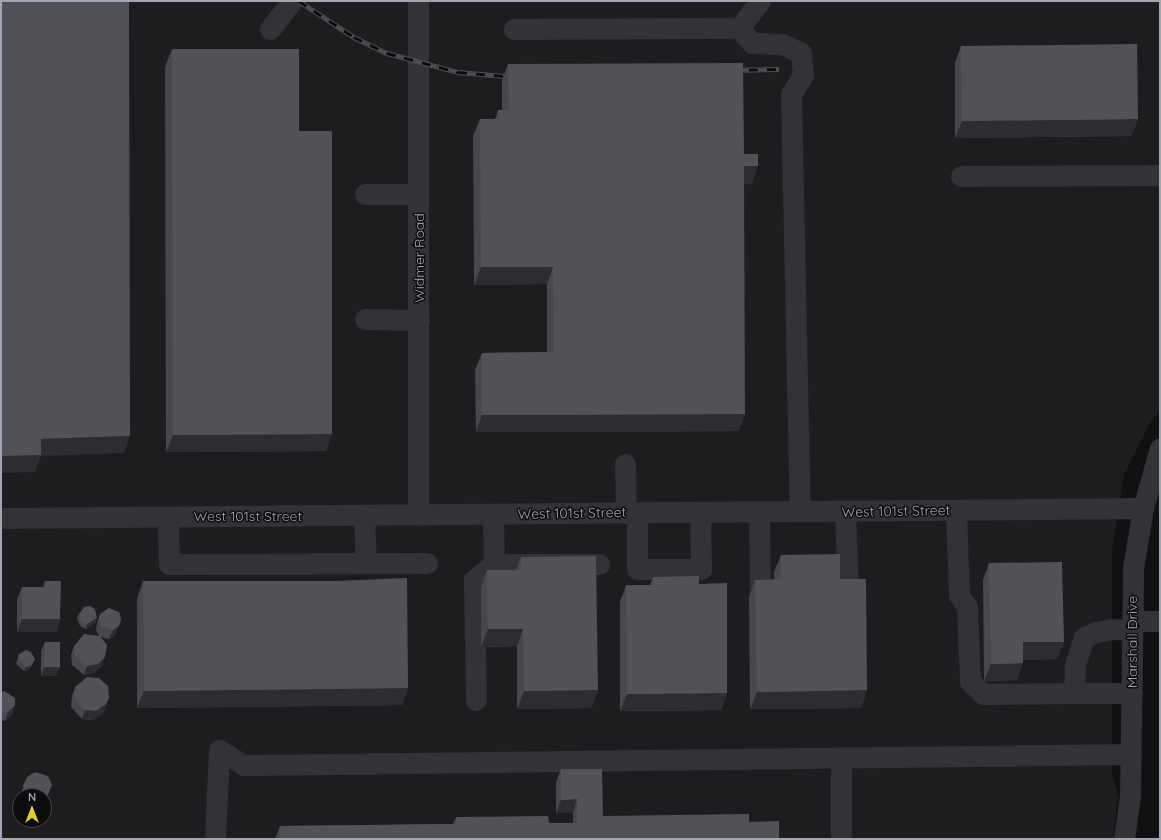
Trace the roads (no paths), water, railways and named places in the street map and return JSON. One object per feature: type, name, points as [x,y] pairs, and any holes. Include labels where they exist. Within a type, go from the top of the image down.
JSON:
[{"type":"street","points":[[270,30],[292,1]]},
{"type":"street","name":"Widmer Road","points":[[418,1],[418,515]]},
{"type":"street","points":[[739,28],[760,1]]},
{"type":"street","points":[[514,29],[739,28],[752,43],[782,44],[801,53],[803,75],[792,94],[800,511]]},
{"type":"street","points":[[961,176],[1160,175]]},
{"type":"street","points":[[365,194],[418,194]]},
{"type":"street","points":[[365,319],[419,320]]},
{"type":"street","name":"Marshall Drive","points":[[1124,839],[1130,796],[1133,568],[1143,508],[1160,448]]},
{"type":"street","points":[[625,464],[632,513],[637,569],[701,569],[700,512]]},
{"type":"street","name":"West 101st Street","points":[[1,518],[1143,508]]},
{"type":"street","points":[[956,510],[959,595],[967,607],[970,681],[983,694],[1132,693]]},
{"type":"street","points":[[845,511],[848,597]]},
{"type":"street","points":[[759,512],[760,597]]},
{"type":"street","points":[[493,514],[494,564]]},
{"type":"street","points":[[364,515],[366,563]]},
{"type":"street","points":[[168,517],[169,564],[427,562]]},
{"type":"street","points":[[476,700],[474,580],[494,564],[599,564]]},
{"type":"street","points":[[1074,693],[1075,664],[1078,651],[1084,637],[1096,632],[1160,621]]},
{"type":"street","points":[[214,839],[219,750],[244,765],[1131,754]]},
{"type":"street","points":[[841,757],[841,839]]},
{"type":"railway","points":[[299,1],[354,37],[387,53],[458,72],[516,77]]},
{"type":"railway","points":[[731,70],[779,69]]}]
